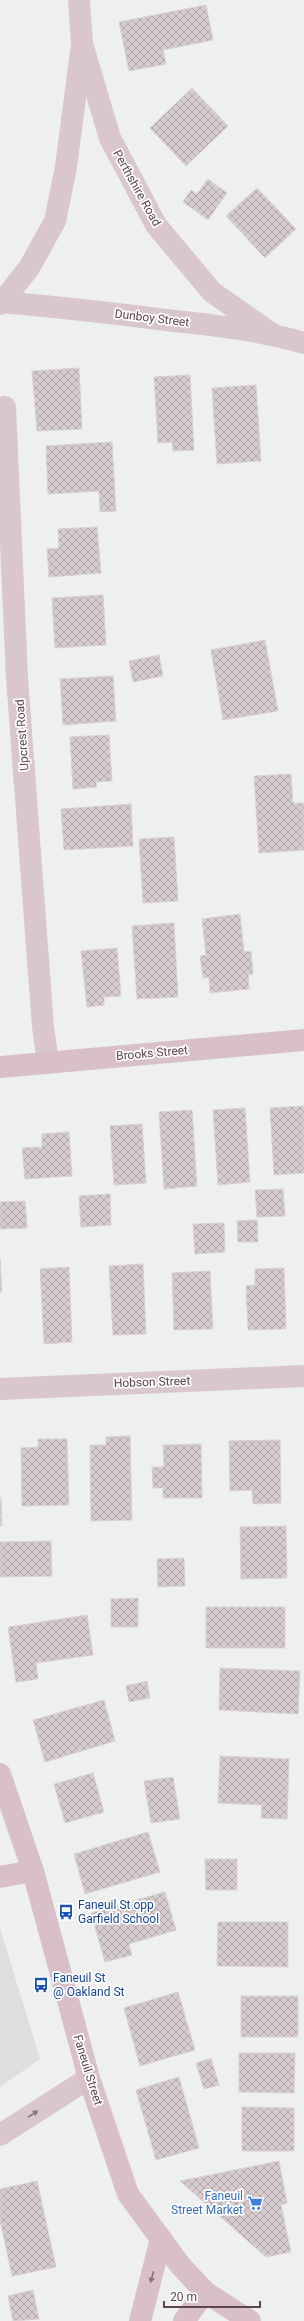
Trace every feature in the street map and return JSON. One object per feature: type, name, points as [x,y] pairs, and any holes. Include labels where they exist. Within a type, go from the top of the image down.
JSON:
[{"type":"street","name":"Perthshire Road","points":[[1,303],[29,268],[55,220],[66,167],[82,44],[79,0]]},
{"type":"street","name":"Perthshire Road","points":[[82,44],[110,138],[156,225],[212,292],[272,334]]},
{"type":"street","name":"Dunboy Street","points":[[1,303],[272,334],[304,343]]},
{"type":"street","name":"Upcrest Road","points":[[5,407],[18,686],[43,1027],[48,1062]]},
{"type":"street","name":"Brooks Street","points":[[0,1067],[304,1040]]},
{"type":"street","name":"Hobson Street","points":[[0,1389],[304,1376]]},
{"type":"street","name":"Faneuil Street","points":[[0,1774],[33,1872],[89,2078],[128,2194],[180,2265],[205,2292],[250,2321]]},
{"type":"street","points":[[0,1877],[33,1872]]},
{"type":"street","points":[[0,2135],[89,2078]]},
{"type":"street","points":[[140,2321],[161,2239]]},
{"type":"street","points":[[184,2321],[205,2292]]},
{"type":"shaded area","points":[[0,1928],[40,2059],[0,2087]]},
{"type":"building","points":[[206,5],[213,40],[163,50],[166,64],[129,71],[119,22]]},
{"type":"building","points":[[192,88],[228,126],[186,166],[150,128]]},
{"type":"building","points":[[208,179],[227,193],[208,220],[183,202],[191,190],[197,194]]},
{"type":"building","points":[[257,188],[296,229],[265,258],[226,216]]},
{"type":"building","points":[[79,368],[82,429],[37,431],[32,371]]},
{"type":"building","points":[[190,375],[194,450],[173,451],[172,442],[158,443],[154,377]]},
{"type":"building","points":[[256,385],[261,461],[217,464],[212,388]]},
{"type":"building","points":[[112,442],[116,511],[100,512],[99,491],[48,494],[46,446]]},
{"type":"building","points":[[97,527],[101,573],[49,577],[47,549],[59,548],[58,529]]},
{"type":"building","points":[[103,595],[106,645],[55,648],[52,598]]},
{"type":"building","points":[[265,640],[278,711],[223,720],[211,650]]},
{"type":"building","points":[[159,655],[163,676],[133,682],[129,661]]},
{"type":"building","points":[[113,676],[116,721],[63,725],[60,679]]},
{"type":"building","points":[[109,735],[112,781],[96,782],[97,787],[73,789],[70,737]]},
{"type":"building","points":[[291,774],[293,803],[304,803],[304,850],[259,853],[254,776]]},
{"type":"building","points":[[131,804],[133,846],[64,850],[61,809]]},
{"type":"building","points":[[174,837],[178,901],[143,903],[139,839]]},
{"type":"building","points":[[240,914],[244,952],[251,951],[253,974],[248,975],[249,989],[210,993],[209,977],[203,978],[200,956],[206,955],[202,919]]},
{"type":"building","points":[[174,923],[178,997],[137,999],[132,926]]},
{"type":"building","points":[[117,948],[121,996],[104,997],[104,1005],[87,1007],[81,951]]},
{"type":"building","points":[[304,1106],[304,1173],[274,1175],[270,1108]]},
{"type":"building","points":[[245,1108],[250,1182],[218,1185],[213,1110]]},
{"type":"building","points":[[192,1110],[197,1186],[164,1189],[159,1112]]},
{"type":"building","points":[[142,1124],[146,1183],[114,1185],[110,1126]]},
{"type":"building","points":[[69,1132],[72,1176],[25,1179],[22,1148],[42,1147],[42,1134]]},
{"type":"building","points":[[283,1189],[285,1216],[257,1217],[255,1190]]},
{"type":"building","points":[[110,1194],[111,1225],[81,1227],[79,1196]]},
{"type":"building","points":[[25,1201],[27,1228],[0,1229],[0,1202]]},
{"type":"building","points":[[257,1220],[258,1242],[238,1242],[237,1221]]},
{"type":"building","points":[[224,1223],[225,1252],[195,1254],[193,1224]]},
{"type":"building","points":[[0,1259],[2,1292],[0,1292]]},
{"type":"building","points":[[143,1264],[146,1334],[113,1335],[109,1266]]},
{"type":"building","points":[[69,1267],[72,1342],[44,1344],[40,1269]]},
{"type":"building","points":[[284,1268],[286,1329],[248,1330],[246,1286],[255,1285],[255,1269]]},
{"type":"building","points":[[210,1271],[213,1329],[174,1330],[172,1273]]},
{"type":"building","points":[[130,1436],[132,1520],[91,1521],[90,1445],[106,1445],[106,1437]]},
{"type":"building","points":[[38,1439],[67,1439],[69,1505],[22,1506],[21,1448],[38,1447]]},
{"type":"building","points":[[280,1440],[281,1503],[253,1504],[252,1490],[230,1491],[229,1441]]},
{"type":"building","points":[[201,1444],[202,1498],[163,1498],[163,1488],[153,1488],[152,1467],[164,1467],[163,1445]]},
{"type":"building","points":[[1,1498],[2,1526],[0,1526]]},
{"type":"building","points":[[286,1526],[287,1578],[241,1579],[240,1527]]},
{"type":"building","points":[[51,1541],[52,1576],[0,1577],[0,1542]]},
{"type":"building","points":[[184,1558],[185,1586],[158,1587],[157,1559]]},
{"type":"building","points":[[138,1598],[138,1627],[111,1627],[111,1599]]},
{"type":"building","points":[[206,1607],[285,1607],[285,1648],[206,1648]]},
{"type":"building","points":[[87,1615],[93,1655],[36,1663],[38,1679],[16,1682],[8,1627]]},
{"type":"building","points":[[220,1668],[300,1671],[298,1714],[219,1710]]},
{"type":"building","points":[[147,1681],[150,1698],[129,1702],[126,1686]]},
{"type":"building","points":[[104,1700],[115,1741],[45,1762],[33,1720]]},
{"type":"building","points":[[220,1756],[289,1759],[287,1819],[261,1818],[262,1805],[218,1803]]},
{"type":"building","points":[[93,1773],[104,1812],[65,1823],[54,1784]]},
{"type":"building","points":[[173,1777],[180,1819],[151,1823],[144,1781]]},
{"type":"building","points":[[148,1832],[160,1872],[85,1894],[74,1854]]},
{"type":"building","points":[[205,1859],[237,1859],[237,1890],[206,1890]]},
{"type":"building","points":[[165,1892],[176,1930],[129,1944],[132,1955],[105,1962],[91,1913]]},
{"type":"building","points":[[218,1922],[288,1922],[288,1967],[217,1966]]},
{"type":"building","points":[[178,1992],[195,2050],[140,2066],[124,2008]]},
{"type":"building","points":[[241,1996],[298,1996],[298,2037],[241,2037]]},
{"type":"building","points":[[239,2053],[295,2053],[294,2093],[239,2092]]},
{"type":"building","points":[[211,2058],[219,2085],[204,2089],[196,2063]]},
{"type":"building","points":[[179,2077],[199,2148],[156,2160],[136,2090]]},
{"type":"building","points":[[242,2107],[294,2108],[294,2151],[242,2151]]},
{"type":"building","points":[[279,2161],[287,2203],[281,2205],[291,2252],[266,2257],[180,2181]]},
{"type":"building","points":[[37,2181],[56,2267],[12,2276],[0,2220],[0,2189]]},
{"type":"building","points":[[33,2290],[39,2319],[13,2321],[8,2296]]},
{"type":"place","name":"Faneuil St opp Garfield School","points":[[66,1912]]},
{"type":"place","name":"Faneuil St @ Oakland St","points":[[41,1985]]},
{"type":"place","name":"Faneuil Street Market","points":[[255,2203]]}]
